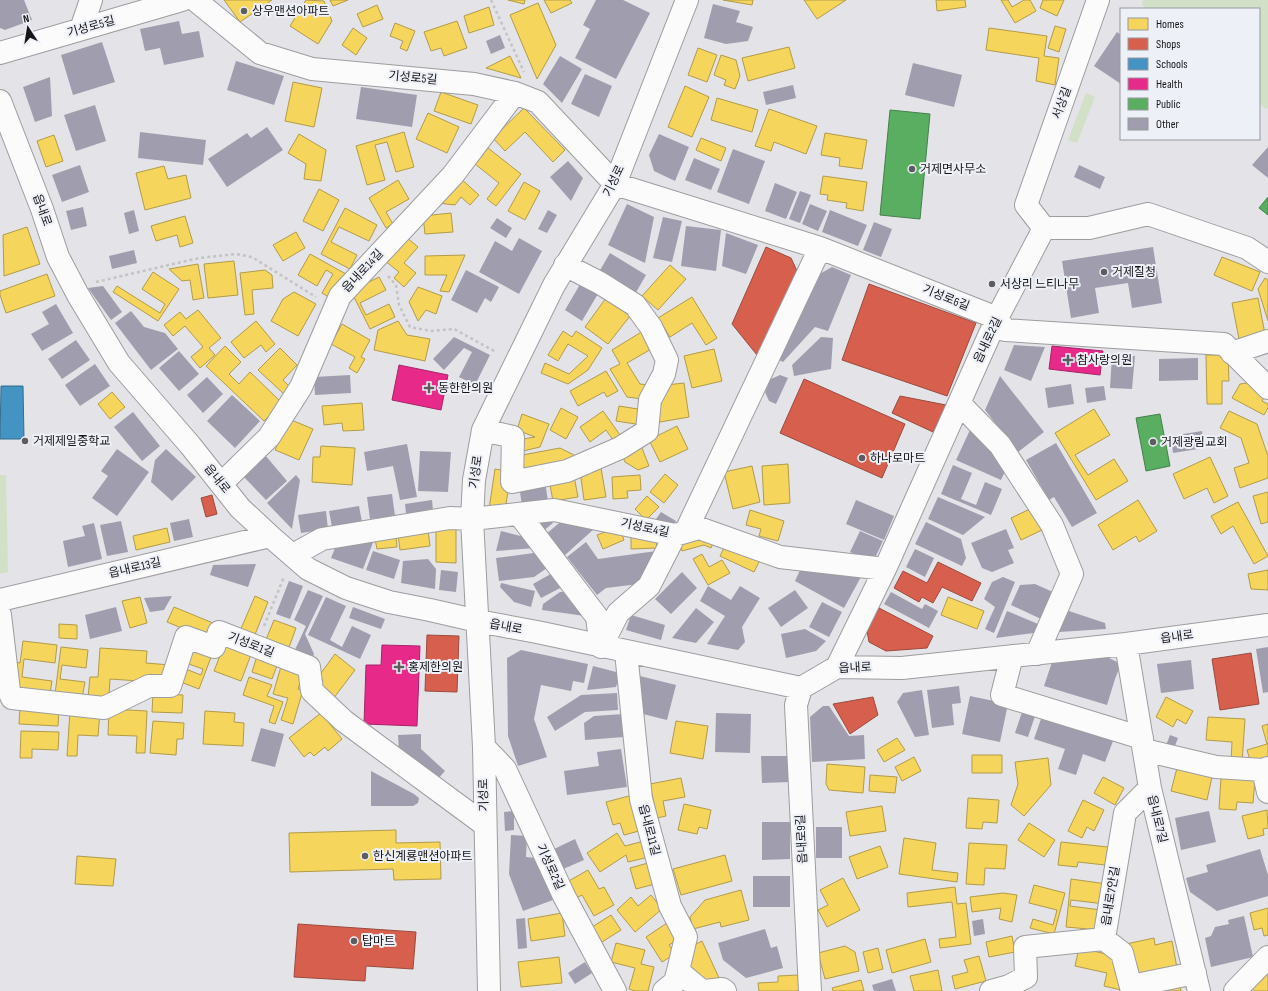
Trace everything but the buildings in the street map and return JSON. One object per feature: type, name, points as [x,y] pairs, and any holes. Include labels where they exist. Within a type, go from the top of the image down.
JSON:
[{"type":"street","points":[[81,29],[91,0]]},
{"type":"street","name":"기성로5길","points":[[0,53],[182,0]]},
{"type":"street","name":"기성로5길","points":[[195,0],[260,53],[312,69],[474,84],[516,94],[538,102],[615,184]]},
{"type":"street","name":"기성로","points":[[489,991],[484,747],[472,519],[474,480],[483,430],[565,265],[615,184],[687,0]]},
{"type":"street","name":"서상길","points":[[1044,228],[1026,205],[1098,0]]},
{"type":"street","name":"읍내로14길","points":[[221,484],[268,437],[301,387],[340,296],[453,175],[516,94]]},
{"type":"street","name":"읍내로","points":[[0,101],[42,210],[58,257],[74,287],[119,362],[190,445],[240,508],[308,569],[346,588],[389,602],[801,688],[837,667],[902,668],[1126,644],[1268,625]]},
{"type":"street","name":"기성로6길","points":[[615,184],[820,248],[997,318],[1005,330],[1224,344],[1268,388]]},
{"type":"street","points":[[1044,228],[1089,228],[1148,214],[1247,248],[1268,262]]},
{"type":"street","name":"읍내로2길","points":[[837,667],[884,569],[997,318],[1044,228]]},
{"type":"street","points":[[601,647],[618,613],[649,586],[681,533],[820,248]]},
{"type":"street","points":[[512,482],[567,471],[620,448],[647,431],[650,400],[664,374],[667,360],[651,327],[635,305],[600,283],[565,265]]},
{"type":"street","points":[[1232,353],[1268,342]]},
{"type":"street","points":[[959,403],[1005,452],[1052,525],[1072,574],[1037,654]]},
{"type":"street","points":[[483,430],[513,438],[512,482],[517,514],[598,617],[601,647]]},
{"type":"street","name":"기성로4길","points":[[293,555],[322,539],[450,518],[472,519],[554,510],[681,533],[699,528],[780,557],[884,569]]},
{"type":"street","name":"읍내로13길","points":[[0,600],[270,536]]},
{"type":"street","name":"기성로1길","points":[[0,615],[9,691],[12,698],[104,708],[149,686],[170,686],[186,637],[214,646],[219,632],[309,667],[312,691],[344,721],[485,825]]},
{"type":"street","name":"읍내로7길","points":[[1126,644],[1150,788],[1197,982]]},
{"type":"street","name":"읍내로11길","points":[[626,652],[641,799],[670,906],[686,937],[675,982],[664,991]]},
{"type":"street","points":[[1012,656],[1002,695],[1143,744],[1216,767],[1266,769],[1268,792]]},
{"type":"street","name":"읍내로9길","points":[[801,688],[796,705],[810,991]]},
{"type":"street","name":"기성로2길","points":[[484,747],[505,769],[564,896],[614,991]]},
{"type":"street","name":"읍내로7안길","points":[[991,991],[1009,986],[1026,977],[1025,947],[1104,939],[1125,813],[1150,788]]},
{"type":"street","points":[[1104,939],[1122,953],[1131,988],[1197,982]]},
{"type":"street","points":[[1235,991],[1268,957]]},
{"type":"street","points":[[678,971],[702,991]]},
{"type":"street","points":[[705,991],[722,989],[725,991]]},
{"type":"path","points":[[491,0],[538,102]]},
{"type":"path","points":[[74,287],[199,258],[236,254],[252,256],[335,309]]},
{"type":"path","points":[[370,264],[382,270],[396,284],[399,305],[410,327],[431,331],[454,329],[516,362]]},
{"type":"path","points":[[256,646],[293,555]]},
{"type":"green space","points":[[1143,0],[1268,0],[1268,108],[1266,109],[1260,104],[1260,8],[1146,8],[1142,5]]},
{"type":"green space","points":[[1086,93],[1095,97],[1077,143],[1068,140]]},
{"type":"green space","points":[[0,475],[6,475],[8,572],[0,574]]},
{"type":"place","name":"상우맨션아파트","points":[[244,11]]},
{"type":"place","name":"거제면사무소","points":[[912,169]]},
{"type":"place","name":"거제질청","points":[[1104,272]]},
{"type":"place","name":"서상리 느티나무","points":[[992,284]]},
{"type":"place","name":"참사랑의원","points":[[1068,360]]},
{"type":"place","name":"동한한의원","points":[[429,388]]},
{"type":"place","name":"거제제일중학교","points":[[25,441]]},
{"type":"place","name":"거제광림교회","points":[[1153,442]]},
{"type":"place","name":"하나로마트","points":[[862,458]]},
{"type":"place","name":"홍제한의원","points":[[399,667]]},
{"type":"place","name":"한신계룡맨션아파트","points":[[365,856]]},
{"type":"place","name":"탑마트","points":[[354,941]]}]
